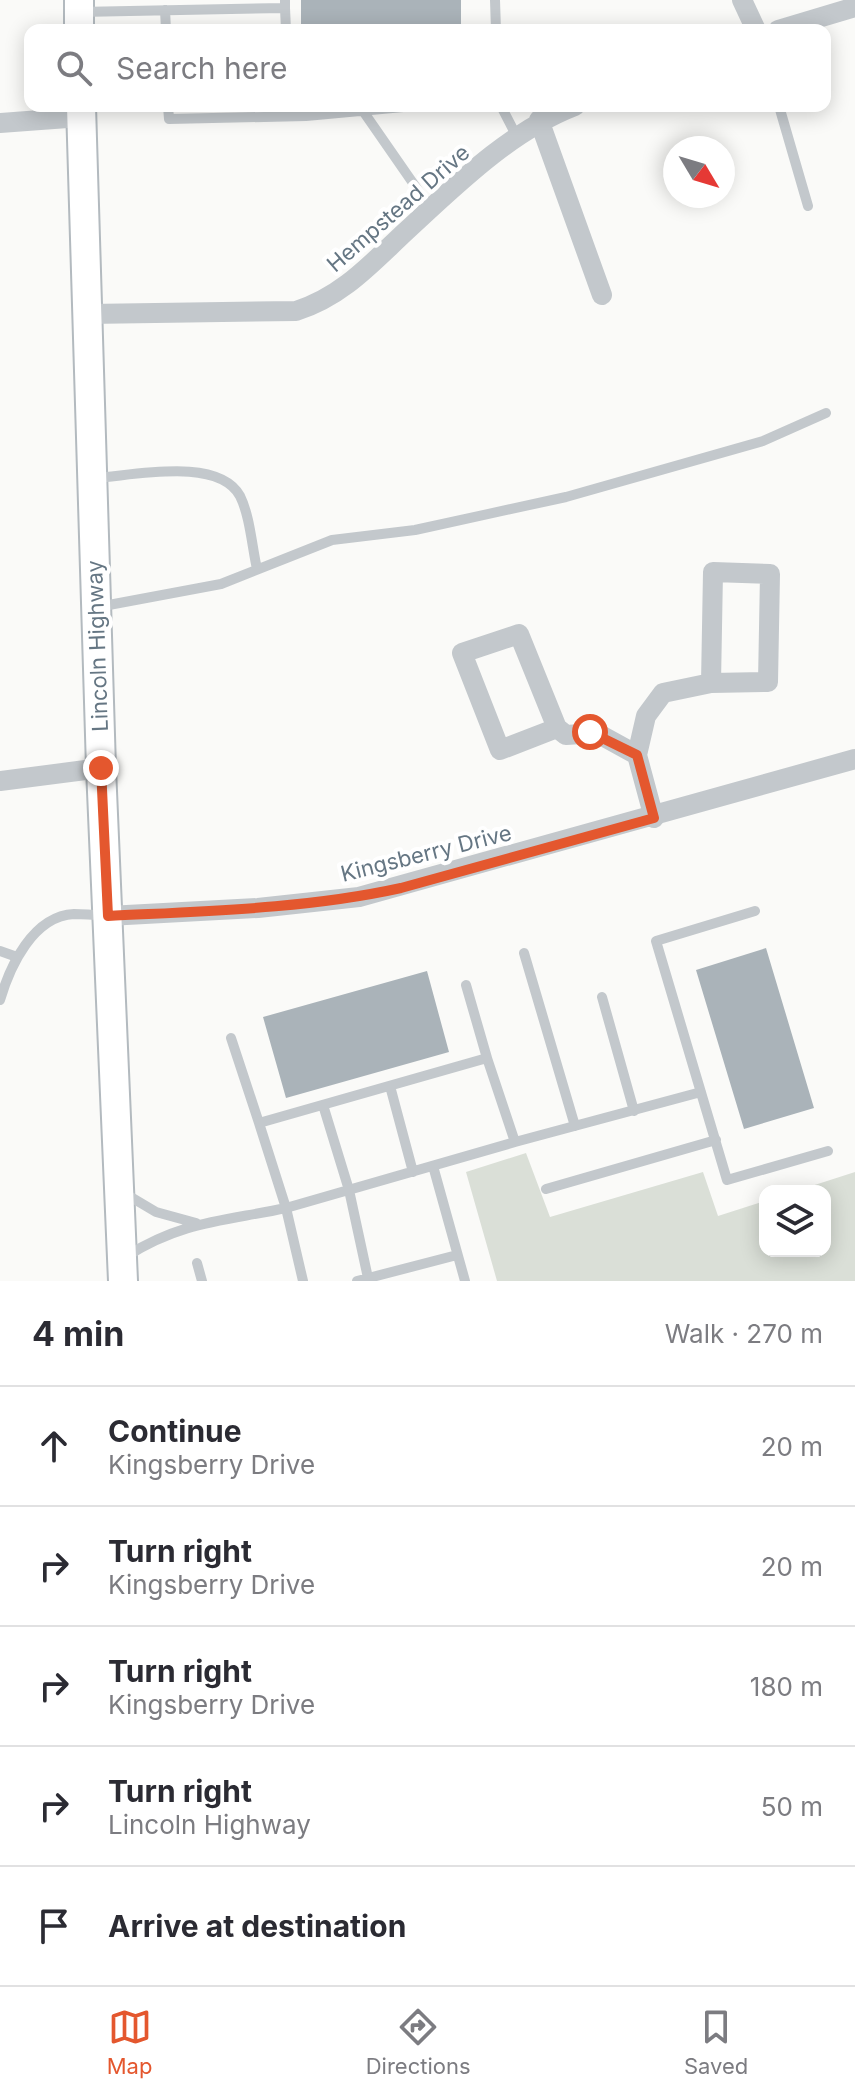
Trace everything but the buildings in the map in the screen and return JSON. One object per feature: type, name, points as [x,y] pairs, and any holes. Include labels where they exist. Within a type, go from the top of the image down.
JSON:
[{"type":"main road","name":"Lincoln Highway","points":[[81,112],[101,768],[123,1270]]},
{"type":"street","points":[[742,0],[753,24]]},
{"type":"street","points":[[798,24],[855,7]]},
{"type":"street","points":[[0,123],[74,112]]},
{"type":"street","name":"Hempstead Drive","points":[[88,314],[296,311],[321,303],[351,283],[431,209],[517,137],[539,120],[560,112]]},
{"type":"street","points":[[539,120],[602,295]]},
{"type":"street","points":[[654,818],[637,755],[646,716],[663,693],[711,683],[768,682],[770,574],[713,572],[711,683]]},
{"type":"street","points":[[557,728],[500,750],[462,653],[519,634],[557,728],[566,735],[597,733],[637,755]]},
{"type":"street","name":"Kingsberry Drive","points":[[108,916],[258,908],[359,897],[654,818],[855,759]]},
{"type":"street","points":[[0,781],[101,768]]},
{"type":"lane","points":[[495,0],[496,24]]},
{"type":"lane","points":[[79,14],[285,4],[286,24]]},
{"type":"lane","points":[[165,10],[166,24]]},
{"type":"lane","points":[[168,112],[169,119],[352,112]]},
{"type":"lane","points":[[303,112],[306,116]]},
{"type":"lane","points":[[364,112],[431,209]]},
{"type":"lane","points":[[504,112],[517,137]]},
{"type":"lane","points":[[781,112],[808,206]]},
{"type":"lane","points":[[96,608],[221,584],[332,540],[415,530],[566,497],[763,441],[826,413]]},
{"type":"lane","points":[[92,478],[209,473],[230,483],[241,498],[257,569]]},
{"type":"lane","points":[[755,911],[656,941],[727,1180],[828,1151]]},
{"type":"lane","points":[[0,1000],[17,957],[42,928],[71,914],[108,916]]},
{"type":"lane","points":[[0,951],[17,957]]},
{"type":"lane","points":[[524,953],[575,1126]]},
{"type":"lane","points":[[466,985],[515,1142]]},
{"type":"lane","points":[[602,997],[634,1111]]},
{"type":"lane","points":[[231,1038],[286,1208],[303,1281]]},
{"type":"lane","points":[[259,1123],[487,1058]]},
{"type":"lane","points":[[390,1086],[413,1172]]},
{"type":"lane","points":[[123,1270],[156,1238],[196,1223],[286,1208],[701,1092]]},
{"type":"lane","points":[[323,1105],[349,1190],[362,1280],[457,1255]]},
{"type":"lane","points":[[546,1189],[716,1140]]},
{"type":"lane","points":[[433,1166],[465,1281]]},
{"type":"lane","points":[[118,1190],[156,1212],[196,1223]]},
{"type":"lane","points":[[197,1263],[202,1281]]},
{"type":"shaded area","points":[[526,1153],[550,1217],[703,1172],[718,1216],[759,1203],[759,1257],[831,1257],[831,1185],[815,1185],[855,1172],[855,1281],[497,1281],[466,1172]]},
{"type":"route","points":[[101,768],[108,916],[258,908],[359,897],[401,888],[654,818],[637,755],[590,732]]}]
